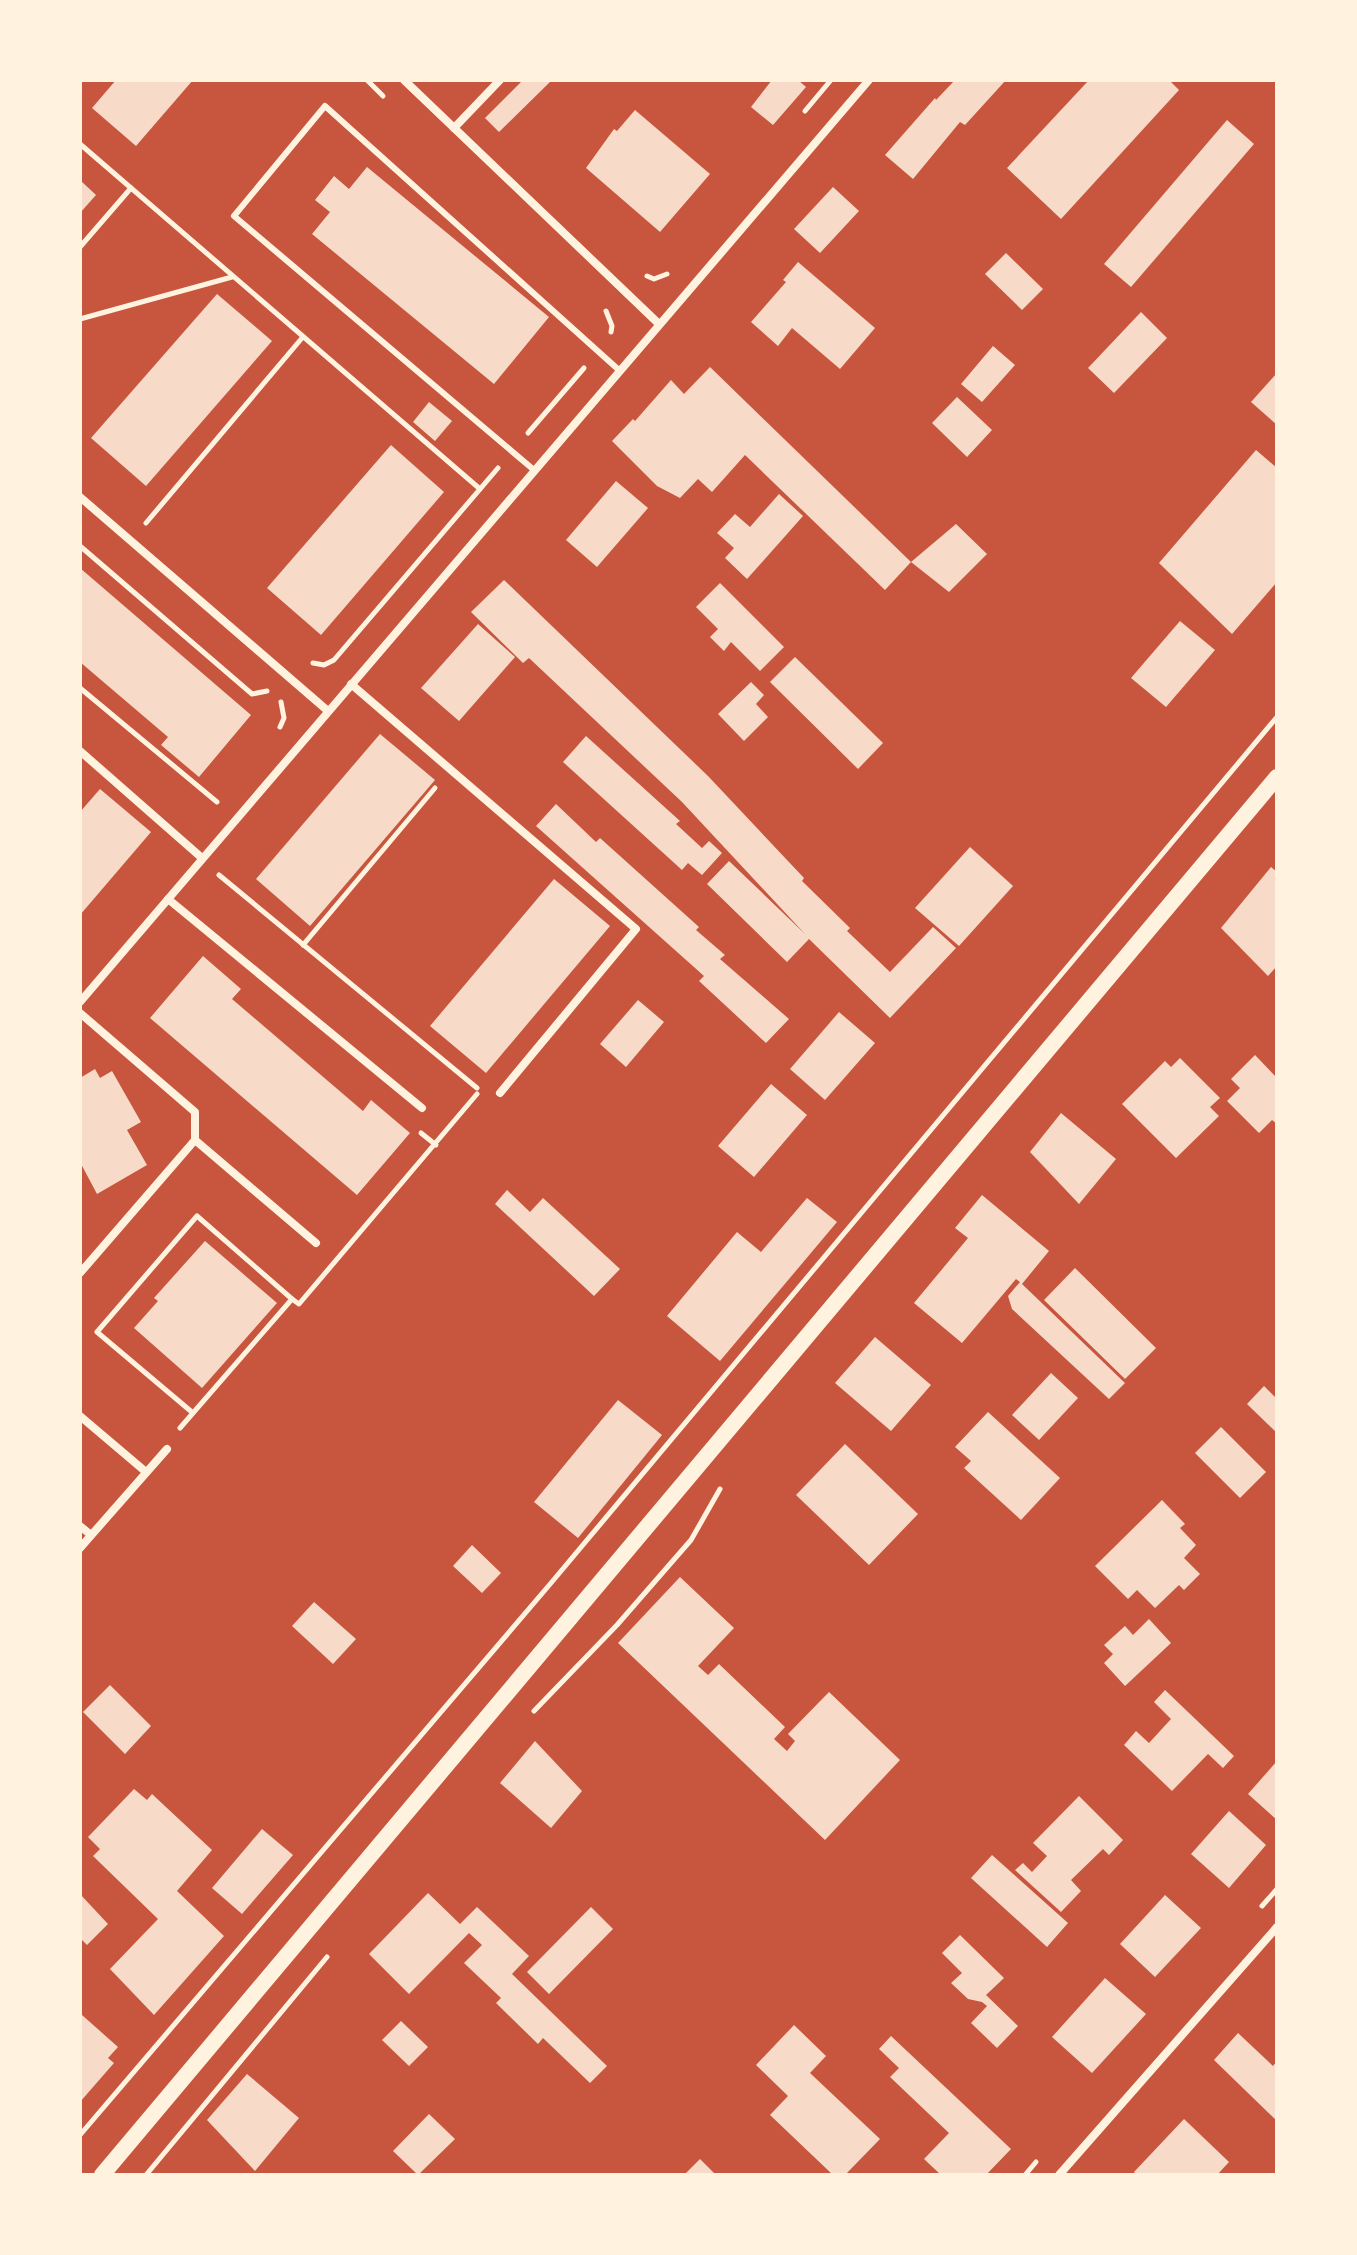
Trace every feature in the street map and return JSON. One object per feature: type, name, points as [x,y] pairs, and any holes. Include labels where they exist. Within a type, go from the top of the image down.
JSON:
[{"type":"main road","points":[[102,2175],[1277,777]]},
{"type":"street","points":[[404,80],[659,324]]},
{"type":"street","points":[[454,128],[500,80]]},
{"type":"street","points":[[80,1002],[869,80]]},
{"type":"street","points":[[80,497],[328,711]]},
{"type":"street","points":[[351,684],[636,929],[500,1093]]},
{"type":"street","points":[[80,751],[202,858]]},
{"type":"street","points":[[168,899],[422,1108]]},
{"type":"street","points":[[80,1013],[195,1112],[195,1140],[80,1273]]},
{"type":"street","points":[[195,1140],[316,1243]]},
{"type":"street","points":[[80,1416],[146,1472]]},
{"type":"street","points":[[80,1548],[167,1449]]},
{"type":"street","points":[[80,1526],[91,1535]]},
{"type":"street","points":[[1059,2175],[1277,1927]]},
{"type":"lane","points":[[534,470],[234,216],[325,106],[620,371]]},
{"type":"path","points":[[367,80],[389,101]]},
{"type":"path","points":[[800,117],[831,80]]},
{"type":"path","points":[[80,144],[480,489]]},
{"type":"path","points":[[80,247],[131,188]]},
{"type":"path","points":[[645,274],[654,279],[665,276],[673,267]]},
{"type":"path","points":[[80,319],[232,277]]},
{"type":"path","points":[[334,660],[610,336],[612,326],[609,314],[598,304]]},
{"type":"path","points":[[145,524],[302,338]]},
{"type":"path","points":[[80,546],[252,694],[269,691],[281,702],[284,718],[278,731]]},
{"type":"path","points":[[80,688],[217,802]]},
{"type":"path","points":[[80,2135],[551,1583],[1277,717]]},
{"type":"path","points":[[303,945],[444,778]]},
{"type":"path","points":[[183,841],[227,790]]},
{"type":"path","points":[[193,1413],[97,1332],[197,1216],[299,1304],[480,1091],[219,875]]},
{"type":"path","points":[[167,1449],[170,1439],[292,1299]]},
{"type":"building","points":[[116,80],[193,80],[136,146],[92,108]]},
{"type":"building","points":[[523,80],[552,80],[499,132],[485,118]]},
{"type":"building","points":[[772,80],[798,80],[806,87],[773,125],[751,107]]},
{"type":"building","points":[[955,80],[1006,80],[965,125],[960,122],[913,179],[885,155]]},
{"type":"building","points":[[1089,80],[1169,80],[1179,90],[1061,219],[1007,168]]},
{"type":"building","points":[[635,110],[710,174],[660,232],[586,168],[614,129],[617,131]]},
{"type":"building","points":[[1227,120],[1254,144],[1131,287],[1104,264]]},
{"type":"building","points":[[367,167],[549,317],[494,384],[312,234],[330,212],[315,200],[334,176],[349,189]]},
{"type":"building","points":[[80,180],[96,195],[80,213]]},
{"type":"building","points":[[833,187],[859,211],[820,253],[794,229]]},
{"type":"building","points":[[1006,253],[1043,289],[1022,310],[985,274]]},
{"type":"building","points":[[798,262],[875,328],[840,369],[792,328],[778,346],[751,322],[786,282],[783,280]]},
{"type":"building","points":[[217,294],[272,341],[146,486],[91,438]]},
{"type":"building","points":[[1141,312],[1167,338],[1114,393],[1088,368]]},
{"type":"building","points":[[993,346],[1015,365],[982,402],[961,384]]},
{"type":"building","points":[[710,367],[911,562],[885,590],[745,455],[712,492],[698,479],[680,498],[657,486],[612,441],[633,419],[635,421],[671,380],[684,394]]},
{"type":"building","points":[[1277,373],[1277,425],[1251,402]]},
{"type":"building","points":[[957,397],[992,430],[967,457],[932,423]]},
{"type":"building","points":[[429,402],[452,421],[435,441],[413,422]]},
{"type":"building","points":[[391,445],[444,492],[321,635],[267,588]]},
{"type":"building","points":[[1256,450],[1277,468],[1277,582],[1232,634],[1159,563]]},
{"type":"building","points":[[616,481],[648,508],[597,567],[566,540]]},
{"type":"building","points":[[779,494],[803,516],[747,579],[725,558],[734,548],[717,533],[735,514],[750,527]]},
{"type":"building","points":[[956,524],[987,554],[949,592],[911,562]]},
{"type":"building","points":[[80,568],[251,715],[199,777],[161,745],[168,737],[80,662]]},
{"type":"building","points":[[504,580],[708,776],[804,878],[802,881],[850,928],[847,931],[890,972],[933,927],[956,948],[890,1018],[809,939],[787,962],[707,884],[729,861],[805,934],[682,802],[529,658],[523,663],[471,612]]},
{"type":"building","points":[[720,583],[784,647],[760,671],[731,642],[724,651],[710,637],[718,629],[696,607]]},
{"type":"building","points":[[1180,621],[1215,650],[1166,707],[1131,678]]},
{"type":"building","points":[[478,624],[515,657],[459,721],[421,688]]},
{"type":"building","points":[[795,657],[883,743],[858,769],[770,682]]},
{"type":"building","points":[[751,682],[764,695],[756,704],[768,717],[744,741],[718,714]]},
{"type":"building","points":[[380,734],[435,780],[310,926],[256,879]]},
{"type":"building","points":[[586,736],[680,821],[676,824],[702,848],[709,841],[722,853],[702,875],[688,863],[682,870],[563,762]]},
{"type":"building","points":[[100,789],[151,832],[80,915],[80,812]]},
{"type":"building","points":[[556,804],[596,842],[600,838],[699,927],[696,930],[725,955],[720,959],[789,1019],[766,1043],[699,981],[704,976],[536,826]]},
{"type":"building","points":[[970,847],[1013,886],[959,946],[915,908]]},
{"type":"building","points":[[1271,867],[1277,872],[1277,966],[1268,976],[1221,928]]},
{"type":"building","points":[[554,879],[610,926],[486,1073],[430,1026]]},
{"type":"building","points":[[203,956],[241,989],[232,999],[363,1111],[371,1100],[410,1133],[357,1195],[150,1018]]},
{"type":"building","points":[[638,1000],[664,1022],[626,1067],[600,1044]]},
{"type":"building","points":[[839,1012],[875,1043],[825,1100],[790,1069]]},
{"type":"building","points":[[1255,1055],[1277,1078],[1277,1124],[1272,1120],[1259,1133],[1227,1101],[1240,1088],[1231,1079]]},
{"type":"building","points":[[1180,1058],[1220,1098],[1210,1107],[1219,1116],[1176,1158],[1122,1104],[1165,1061],[1171,1067]]},
{"type":"building","points":[[95,1069],[100,1078],[112,1071],[141,1122],[127,1130],[147,1165],[97,1194],[80,1162],[80,1078]]},
{"type":"building","points":[[771,1084],[807,1115],[754,1177],[718,1146]]},
{"type":"building","points":[[1061,1113],[1116,1159],[1079,1204],[1030,1152]]},
{"type":"building","points":[[507,1190],[530,1212],[543,1198],[620,1269],[594,1296],[495,1204]]},
{"type":"building","points":[[982,1195],[1049,1251],[1022,1284],[1125,1383],[1109,1399],[1012,1309],[1008,1296],[1020,1282],[1016,1279],[962,1343],[914,1303],[968,1238],[955,1228]]},
{"type":"building","points":[[807,1198],[837,1222],[720,1361],[667,1316],[737,1232],[761,1252]]},
{"type":"building","points":[[205,1241],[277,1303],[202,1388],[134,1328],[158,1301],[154,1298]]},
{"type":"building","points":[[1075,1268],[1156,1348],[1125,1379],[1044,1300]]},
{"type":"building","points":[[875,1337],[931,1385],[891,1431],[835,1383]]},
{"type":"building","points":[[1051,1373],[1078,1398],[1039,1440],[1012,1415]]},
{"type":"building","points":[[1264,1386],[1277,1399],[1277,1433],[1247,1404]]},
{"type":"building","points":[[618,1400],[662,1435],[578,1538],[534,1502]]},
{"type":"building","points":[[988,1412],[1060,1478],[1021,1520],[964,1468],[971,1461],[955,1447]]},
{"type":"building","points":[[1221,1427],[1266,1472],[1240,1498],[1195,1453]]},
{"type":"building","points":[[845,1444],[918,1514],[869,1565],[796,1495]]},
{"type":"building","points":[[1162,1500],[1185,1524],[1180,1528],[1196,1545],[1184,1558],[1200,1574],[1184,1590],[1179,1585],[1155,1608],[1137,1590],[1128,1599],[1095,1566]]},
{"type":"building","points":[[472,1545],[501,1573],[482,1593],[453,1566]]},
{"type":"building","points":[[680,1577],[734,1628],[698,1666],[708,1675],[719,1664],[785,1727],[774,1739],[787,1751],[795,1741],[788,1734],[829,1692],[900,1760],[825,1840],[618,1643]]},
{"type":"building","points":[[314,1602],[356,1639],[333,1664],[292,1626]]},
{"type":"building","points":[[1149,1619],[1171,1643],[1125,1686],[1104,1663],[1113,1654],[1104,1645],[1125,1626],[1133,1635]]},
{"type":"building","points":[[110,1685],[151,1726],[125,1754],[83,1712]]},
{"type":"building","points":[[1165,1690],[1234,1756],[1223,1768],[1208,1754],[1172,1791],[1124,1745],[1136,1731],[1149,1743],[1171,1719],[1154,1702]]},
{"type":"building","points":[[535,1741],[582,1791],[551,1828],[500,1783]]},
{"type":"building","points":[[1277,1761],[1277,1820],[1248,1794]]},
{"type":"building","points":[[134,1789],[147,1800],[152,1794],[212,1850],[177,1891],[224,1936],[154,2015],[110,1969],[158,1919],[93,1856],[100,1849],[88,1837]]},
{"type":"building","points":[[1079,1796],[1123,1840],[1109,1855],[1103,1849],[1071,1880],[1081,1891],[1061,1912],[1015,1870],[1023,1863],[1032,1872],[1047,1856],[1033,1843]]},
{"type":"building","points":[[1229,1811],[1266,1845],[1229,1888],[1191,1854]]},
{"type":"building","points":[[262,1829],[293,1855],[242,1914],[212,1888]]},
{"type":"building","points":[[992,1855],[1068,1923],[1047,1947],[971,1878]]},
{"type":"building","points":[[428,1893],[460,1924],[477,1907],[529,1956],[512,1974],[607,2066],[590,2083],[543,2038],[538,2044],[496,2003],[501,1998],[464,1963],[482,1945],[469,1933],[409,1994],[369,1954]]},
{"type":"building","points":[[80,1894],[108,1924],[87,1945],[80,1938]]},
{"type":"building","points":[[1165,1895],[1201,1928],[1155,1977],[1120,1944]]},
{"type":"building","points":[[591,1907],[613,1929],[549,1994],[527,1972]]},
{"type":"building","points":[[960,1935],[1004,1978],[986,1995],[1018,2026],[997,2048],[971,2023],[987,2006],[968,1999],[951,1983],[962,1973],[942,1953]]},
{"type":"building","points":[[1105,1978],[1146,2014],[1092,2073],[1052,2037]]},
{"type":"building","points":[[82,2015],[118,2047],[108,2058],[114,2063],[80,2102]]},
{"type":"building","points":[[401,2021],[428,2047],[409,2066],[382,2040]]},
{"type":"building","points":[[794,2025],[826,2056],[810,2073],[880,2139],[845,2175],[833,2175],[770,2115],[788,2096],[756,2065]]},
{"type":"building","points":[[1238,2033],[1273,2066],[1277,2061],[1277,2121],[1214,2060]]},
{"type":"building","points":[[891,2036],[1011,2149],[986,2175],[941,2175],[924,2159],[949,2133],[890,2077],[899,2068],[879,2049]]},
{"type":"building","points":[[247,2074],[299,2118],[255,2171],[207,2120]]},
{"type":"building","points":[[429,2114],[455,2139],[418,2175],[393,2151]]},
{"type":"building","points":[[1184,2119],[1229,2162],[1217,2175],[1137,2175],[1134,2172]]},
{"type":"building","points":[[700,2159],[716,2175],[684,2175]]}]
